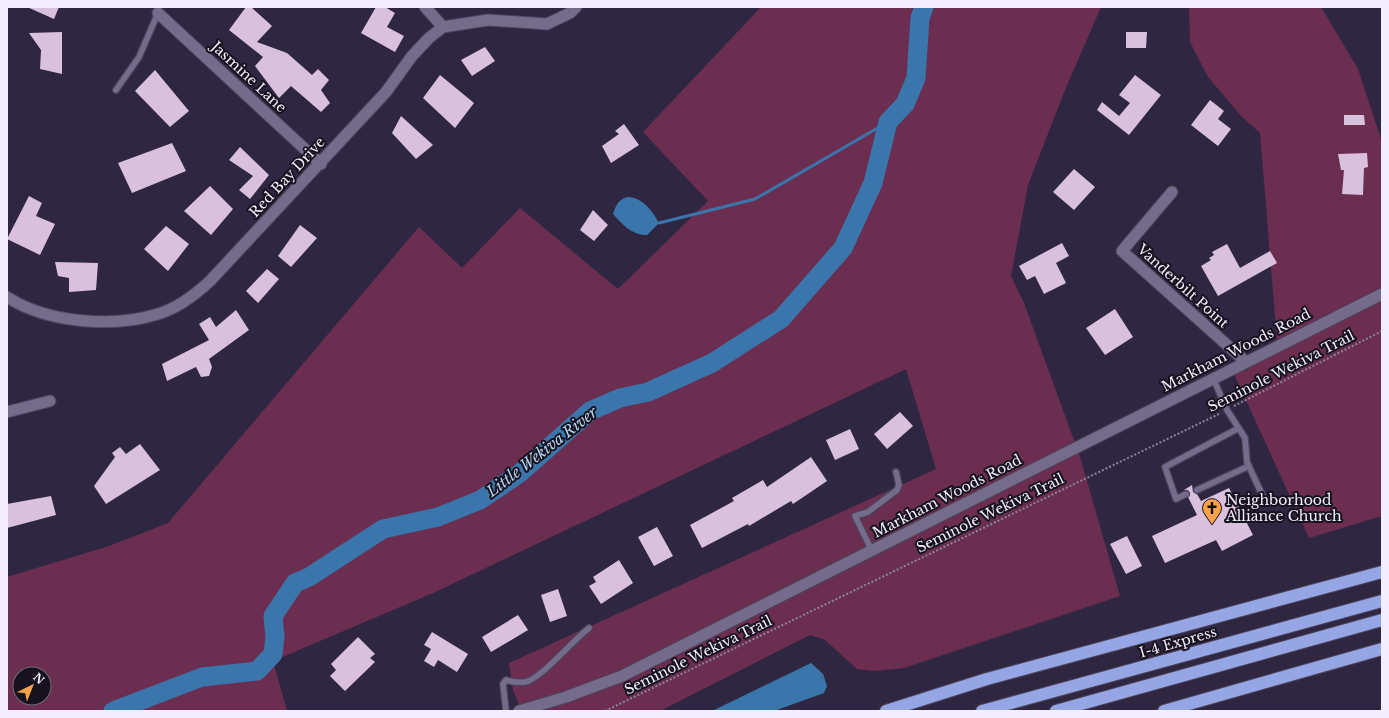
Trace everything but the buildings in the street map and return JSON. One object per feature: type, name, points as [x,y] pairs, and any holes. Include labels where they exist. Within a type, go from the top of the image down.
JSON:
[{"type":"highway","points":[[886,711],[987,679],[1382,572]]},
{"type":"highway","name":"I-4 Express","points":[[982,711],[1382,602]]},
{"type":"highway","points":[[1056,711],[1382,620]]},
{"type":"highway","points":[[1164,711],[1250,688],[1382,649]]},
{"type":"street","points":[[425,7],[443,27],[488,20],[547,24],[573,10]]},
{"type":"street","name":"Jasmine Lane","points":[[158,13],[321,164]]},
{"type":"street","name":"Red Bay Drive","points":[[7,297],[16,303],[41,312],[73,320],[102,322],[134,319],[158,314],[174,307],[195,294],[210,281],[321,164],[386,92],[412,56],[429,38],[443,27]]},
{"type":"street","name":"Vanderbilt Point","points":[[1172,192],[1122,251],[1246,362]]},
{"type":"street","name":"Markham Woods Road","points":[[519,711],[566,697],[622,676],[1382,294]]},
{"type":"street","points":[[7,412],[50,401]]},
{"type":"lane","points":[[116,90],[139,57],[158,13]]},
{"type":"lane","points":[[1214,378],[1227,410],[1245,438],[1249,466],[1266,501]]},
{"type":"lane","points":[[1186,494],[1176,499],[1165,467],[1239,428]]},
{"type":"lane","points":[[1197,490],[1249,466]]},
{"type":"lane","points":[[872,551],[855,516],[868,512],[897,490],[899,485],[896,472]]},
{"type":"lane","points":[[506,711],[503,684],[506,680],[526,682],[534,678],[560,656],[589,628]]},
{"type":"path","name":"Seminole Wekiva Trail","points":[[605,711],[1227,410],[1382,331]]},
{"type":"shaded area","points":[[761,7],[1101,7],[1065,90],[1028,185],[1011,276],[1024,303],[1075,443],[620,671],[565,692],[519,705],[513,690],[509,663],[936,469],[906,369],[433,593],[273,661],[287,711],[7,711],[7,577],[109,546],[168,523],[419,227],[462,268],[520,208],[618,289],[708,201],[643,132]]},
{"type":"shaded area","points":[[1189,7],[1321,7],[1358,69],[1382,142],[1382,288],[1277,341],[1260,133],[1242,117],[1208,77],[1190,42]]},
{"type":"shaded area","points":[[1382,300],[1382,516],[1309,538],[1234,374],[1244,369],[1246,371],[1249,367]]},
{"type":"shaded area","points":[[1079,453],[1120,596],[904,668],[874,671],[857,669],[825,640],[810,635],[660,711],[543,711],[624,681]]},
{"type":"water","points":[[627,197],[637,199],[646,205],[659,223],[647,235],[637,234],[632,231],[613,214],[618,203]]},
{"type":"water","points":[[811,663],[823,674],[827,686],[824,693],[774,711],[712,711]]},
{"type":"waterway","name":"Little Wekiva River","points":[[113,711],[202,677],[257,671],[273,654],[275,637],[273,616],[295,583],[309,577],[383,529],[438,517],[480,500],[520,473],[590,411],[620,398],[648,392],[712,363],[781,319],[843,248],[873,183],[888,122],[905,104],[916,78],[920,18],[924,7]]},
{"type":"waterway","points":[[659,223],[755,199],[888,122]]},
{"type":"place","name":"Neighborhood Alliance Church","points":[[1212,525]]}]
